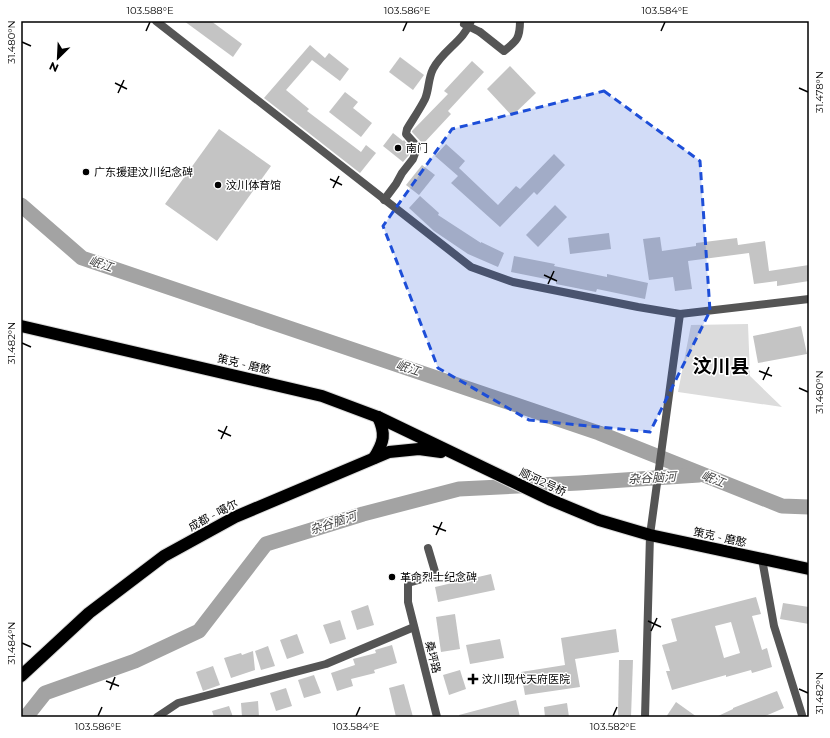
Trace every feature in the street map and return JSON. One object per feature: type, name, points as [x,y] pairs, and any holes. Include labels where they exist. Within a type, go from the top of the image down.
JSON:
[{"type":"highway","name":"策克 - 磨憨","points":[[21,326],[322,396],[378,417],[452,453]]},
{"type":"highway","points":[[378,417],[384,434],[378,456]]},
{"type":"highway","name":"成都 - 噶尔","points":[[21,676],[89,613],[164,556],[235,517],[389,452],[419,449],[452,453]]},
{"type":"highway","name":"顺河2号桥","points":[[452,453],[551,500],[599,520],[626,528]]},
{"type":"highway","name":"策克 - 磨憨","points":[[626,528],[650,535],[809,568]]},
{"type":"street","points":[[156,21],[471,267],[513,282],[680,314],[809,299]]},
{"type":"street","points":[[465,22],[504,51],[516,41],[520,28],[520,21]]},
{"type":"street","points":[[384,200],[413,159],[417,148],[406,134],[407,129],[425,98],[429,80],[434,68],[444,54],[465,34],[465,22]]},
{"type":"street","points":[[645,717],[650,535],[680,314]]},
{"type":"street","name":"桑坪路","points":[[428,548],[436,575],[408,583],[408,602],[437,717]]},
{"type":"street","points":[[762,559],[774,626],[803,715]]},
{"type":"street","points":[[157,717],[178,703],[326,664],[414,627]]},
{"type":"highlighted area","points":[[604,91],[700,161],[710,311],[650,432],[529,420],[438,368],[383,226],[452,129]]},
{"type":"shaded area","points":[[748,324],[750,376],[782,407],[678,392],[691,325]]},
{"type":"building","points":[[184,21],[211,21],[242,44],[233,57]]},
{"type":"building","points":[[310,45],[325,58],[329,53],[349,69],[340,81],[312,60],[286,90],[309,109],[307,111],[361,152],[366,145],[376,153],[360,173],[264,98]]},
{"type":"building","points":[[400,57],[424,75],[413,90],[389,72]]},
{"type":"building","points":[[472,61],[484,72],[448,111],[451,114],[423,144],[412,131],[448,94],[444,91]]},
{"type":"building","points":[[510,66],[536,93],[512,116],[487,89]]},
{"type":"building","points":[[345,92],[358,102],[353,108],[372,123],[361,137],[329,112]]},
{"type":"building","name":"汶川体育馆","points":[[219,129],[271,166],[217,241],[165,204]]},
{"type":"building","name":"南门","points":[[393,133],[403,141],[404,140],[411,149],[409,155],[403,162],[383,146]]},
{"type":"building","points":[[446,144],[465,161],[459,168],[498,205],[516,186],[520,189],[554,154],[565,165],[537,195],[534,192],[500,227],[451,183],[458,176],[435,156]]},
{"type":"building","points":[[422,165],[435,175],[419,195],[406,185]]},
{"type":"building","points":[[420,196],[439,213],[438,215],[481,243],[504,253],[498,267],[468,254],[434,231],[409,208]]},
{"type":"building","points":[[555,205],[567,217],[538,247],[526,235]]},
{"type":"building","points":[[609,233],[611,249],[570,254],[568,238]]},
{"type":"building","points":[[660,237],[662,251],[696,246],[696,243],[737,238],[738,245],[765,241],[769,271],[809,265],[809,281],[777,286],[777,281],[754,284],[749,253],[688,261],[692,289],[675,291],[673,277],[649,280],[643,239]]},
{"type":"building","points":[[514,256],[555,264],[554,266],[607,277],[607,274],[648,283],[645,299],[597,289],[596,292],[556,284],[556,281],[511,272]]},
{"type":"building","points":[[801,326],[807,354],[758,363],[753,336]]},
{"type":"building","points":[[491,574],[495,590],[438,602],[435,587]]},
{"type":"building","points":[[756,597],[761,614],[752,616],[762,650],[767,648],[772,667],[752,673],[751,670],[726,677],[726,675],[672,690],[666,671],[670,671],[662,645],[677,641],[671,619]],"holes":[[[731,622],[740,653],[724,658],[715,626]]]},
{"type":"building","points":[[783,603],[809,607],[809,624],[780,619]]},
{"type":"building","points":[[368,605],[374,625],[357,630],[351,611]]},
{"type":"building","points":[[455,614],[460,649],[441,652],[436,617]]},
{"type":"building","points":[[340,620],[346,639],[330,644],[323,625]]},
{"type":"building","points":[[616,629],[619,652],[575,659],[580,687],[525,695],[521,672],[565,665],[561,638]]},
{"type":"building","points":[[297,634],[304,653],[287,659],[280,640]]},
{"type":"building","points":[[500,639],[504,658],[470,664],[466,645]]},
{"type":"building","points":[[392,645],[397,663],[374,670],[375,673],[351,679],[353,686],[337,691],[331,673],[355,665],[353,659],[376,653],[375,650]]},
{"type":"building","points":[[268,646],[275,666],[261,670],[255,651]]},
{"type":"building","points":[[253,651],[255,670],[231,678],[224,658],[241,653],[242,655]]},
{"type":"building","points":[[619,660],[633,660],[631,717],[618,717]]},
{"type":"building","points":[[213,666],[220,685],[203,691],[196,672]]},
{"type":"building","points":[[460,670],[466,689],[449,695],[443,675]]},
{"type":"building","points":[[314,675],[321,693],[304,698],[298,680]]},
{"type":"building","points":[[404,684],[413,717],[396,717],[389,688]]},
{"type":"building","points":[[286,688],[292,706],[276,711],[270,693]]},
{"type":"building","points":[[777,691],[784,708],[763,717],[716,717],[733,708]]},
{"type":"building","points":[[516,700],[520,717],[459,717],[459,715]]},
{"type":"building","points":[[258,701],[259,717],[242,717],[241,703]]},
{"type":"building","points":[[676,702],[697,717],[666,717]]},
{"type":"building","points":[[567,703],[569,717],[545,717],[544,707]]},
{"type":"building","points":[[229,706],[233,717],[214,717],[212,711]]},
{"type":"waterway","name":"岷江","points":[[21,205],[82,258],[599,433],[782,506],[809,507]]},
{"type":"waterway","name":"杂谷脑河","points":[[26,717],[45,693],[135,661],[199,631],[266,544],[363,514],[459,489],[699,475]]},
{"type":"place","name":"南门","points":[[398,148]]},
{"type":"place","name":"广东援建汶川纪念碑","points":[[86,172]]},
{"type":"place","name":"汶川体育馆","points":[[218,185]]},
{"type":"place","name":"革命烈士纪念碑","points":[[392,577]]},
{"type":"place","name":"汶川现代天府医院","points":[[473,679]]},
{"type":"district","name":"汶川县","points":[[721,366]]}]
